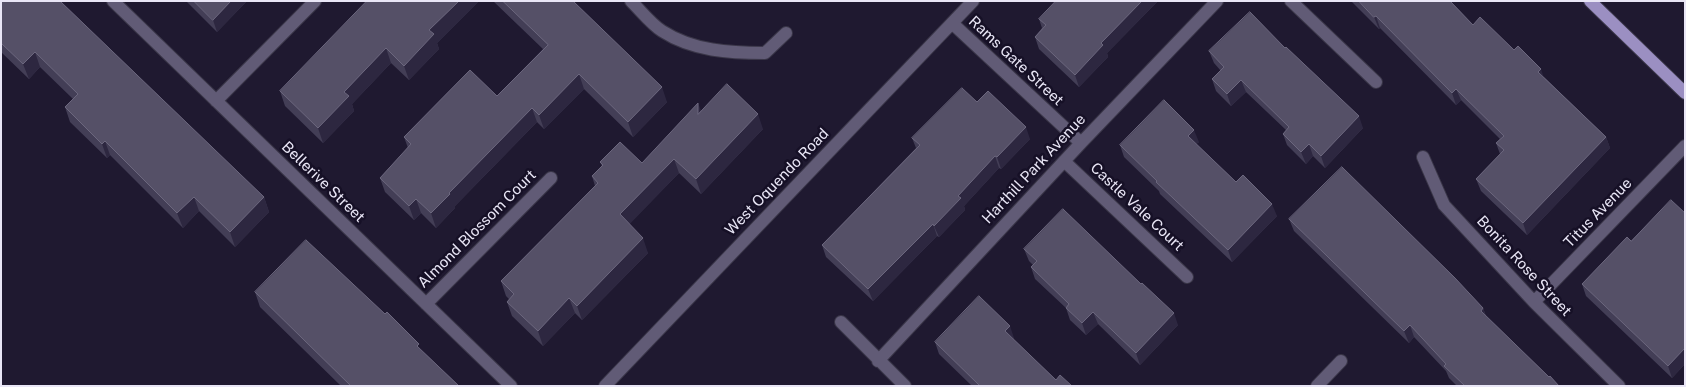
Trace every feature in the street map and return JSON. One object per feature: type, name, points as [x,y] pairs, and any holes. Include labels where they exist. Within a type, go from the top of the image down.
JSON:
[{"type":"main road","points":[[1590,1],[1685,93]]},
{"type":"street","name":"Bellerive Street","points":[[113,1],[511,386]]},
{"type":"street","points":[[216,101],[315,1]]},
{"type":"street","points":[[631,1],[662,31],[695,46],[728,52],[765,53],[786,33]]},
{"type":"street","name":"West Oquendo Road","points":[[605,386],[973,1]]},
{"type":"street","name":"Harthill Park Avenue","points":[[878,361],[1216,1]]},
{"type":"street","points":[[1291,1],[1376,82]]},
{"type":"street","name":"Rams Gate Street","points":[[952,23],[1081,143]]},
{"type":"street","name":"Titus Avenue","points":[[1534,302],[1685,146]]},
{"type":"street","name":"Bonita Rose Street","points":[[1423,157],[1444,205],[1534,302],[1618,386]]},
{"type":"street","name":"Castle Vale Court","points":[[1064,161],[1187,277]]},
{"type":"street","name":"Almond Blossom Court","points":[[426,304],[552,178]]},
{"type":"street","points":[[841,322],[905,386]]},
{"type":"street","points":[[1317,386],[1340,361]]},
{"type":"building","points":[[1,1],[60,1],[264,197],[230,232],[194,197],[177,213],[105,141],[102,144],[65,107],[78,94],[35,52],[23,64],[1,43]]},
{"type":"building","points":[[194,1],[231,1],[213,20]]},
{"type":"building","points":[[367,1],[459,1],[429,30],[434,34],[404,66],[386,48],[344,92],[349,96],[318,128],[280,91]]},
{"type":"building","points":[[503,1],[573,1],[662,87],[628,122],[579,74],[539,115],[532,108],[431,213],[416,199],[409,206],[380,178],[411,144],[404,137],[470,70],[497,96],[548,45]]},
{"type":"building","points":[[1056,1],[1142,1],[1101,43],[1103,45],[1075,75],[1035,37],[1046,25],[1039,19]]},
{"type":"building","points":[[1359,1],[1450,1],[1473,25],[1480,17],[1514,50],[1518,46],[1541,69],[1538,72],[1606,137],[1523,223],[1476,179],[1504,150],[1496,143],[1504,136],[1456,89],[1452,93]]},
{"type":"building","points":[[1250,12],[1285,48],[1359,116],[1321,156],[1309,144],[1301,152],[1283,134],[1289,127],[1241,80],[1227,94],[1212,79],[1224,67],[1209,51]]},
{"type":"building","points":[[727,84],[758,114],[696,179],[674,159],[620,214],[643,238],[577,306],[569,298],[538,331],[507,302],[514,294],[501,281],[598,183],[592,176],[603,165],[600,162],[620,142],[642,163],[698,103],[698,114]]},
{"type":"building","points":[[962,88],[977,102],[988,91],[1026,127],[997,157],[995,156],[958,196],[961,198],[934,226],[933,224],[868,289],[822,245],[920,145],[912,138]]},
{"type":"building","points":[[1164,100],[1194,130],[1188,136],[1236,182],[1243,175],[1272,204],[1228,250],[1120,145]]},
{"type":"building","points":[[1342,167],[1455,278],[1483,308],[1481,311],[1559,386],[1465,386],[1444,366],[1446,364],[1410,325],[1404,331],[1289,219]]},
{"type":"building","points":[[1671,200],[1685,213],[1685,348],[1668,366],[1582,284],[1627,237],[1631,241]]},
{"type":"building","points":[[1063,209],[1174,313],[1136,353],[1093,312],[1082,323],[1066,308],[1069,304],[1031,267],[1037,261],[1024,249]]},
{"type":"building","points":[[306,240],[385,314],[387,312],[419,344],[417,346],[459,386],[351,386],[255,292]]},
{"type":"building","points":[[979,296],[1010,326],[1005,331],[1056,380],[1060,375],[1072,386],[980,386],[935,342]]}]
